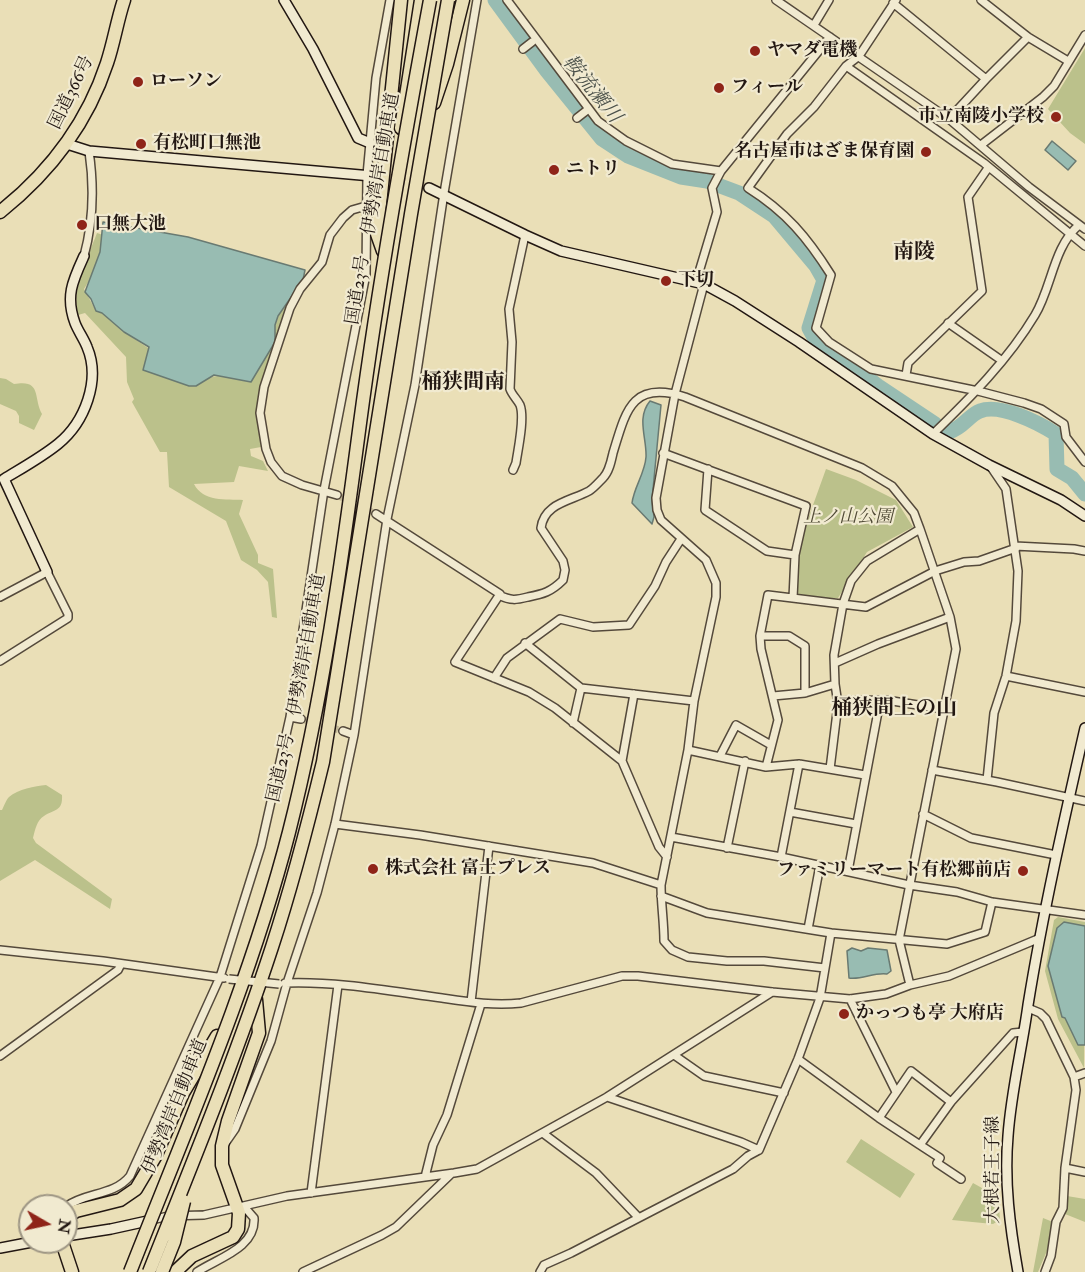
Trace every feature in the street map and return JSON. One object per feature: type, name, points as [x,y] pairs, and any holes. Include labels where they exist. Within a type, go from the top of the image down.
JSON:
[{"type":"highway","name":"国道366号","points":[[0,212],[24,193],[67,144],[89,107],[107,63],[124,0]]},
{"type":"highway","points":[[383,251],[377,234],[400,0]]},
{"type":"highway","name":"国道23号","points":[[129,1272],[217,1036],[233,1004],[267,901],[308,742],[421,0]]},
{"type":"highway","name":"伊勢湾岸自動車道","points":[[129,1272],[238,999],[260,934],[289,830],[306,758],[329,632],[391,216],[430,0]]},
{"type":"highway","points":[[162,1272],[174,1242],[193,1166],[256,1000],[306,842],[323,766],[348,623],[440,58],[447,0]]},
{"type":"highway","name":"伊勢湾岸自動車道","points":[[149,1272],[262,978],[318,782],[336,689],[447,0]]},
{"type":"highway","points":[[430,116],[464,0]]},
{"type":"highway","points":[[175,1272],[192,1256],[233,1237],[238,1229],[240,1220],[222,1165],[222,1146],[228,1121],[258,1033],[256,1000]]},
{"type":"highway","points":[[78,1210],[120,1200],[136,1189],[154,1157],[183,1093],[217,1036]]},
{"type":"highway","points":[[65,1254],[72,1272]]},
{"type":"street","points":[[284,0],[313,49],[358,138],[370,143]]},
{"type":"street","points":[[78,1200],[100,1194],[125,1183],[130,1176],[220,977],[261,846],[290,717],[324,490],[366,274],[367,175],[376,78],[390,0]]},
{"type":"street","points":[[222,1146],[235,1129],[271,1041],[283,983],[317,892],[335,824],[354,735],[387,519],[415,385],[477,0]]},
{"type":"street","points":[[507,0],[598,121],[611,131],[672,164],[721,171]]},
{"type":"street","points":[[776,0],[949,119],[1029,187],[1082,227],[1070,233],[1059,253],[1044,299],[1020,338],[978,391],[933,434]]},
{"type":"street","points":[[813,25],[829,0]]},
{"type":"street","points":[[981,0],[1028,37],[1068,61]]},
{"type":"street","points":[[986,79],[894,2],[859,56],[846,66],[814,107],[787,134],[748,188],[774,205],[804,236],[831,275],[817,321],[816,328],[821,335],[871,369],[978,391],[1041,409],[1064,424],[1066,437],[1085,462]]},
{"type":"street","points":[[981,145],[1054,86],[1085,35]]},
{"type":"street","points":[[825,968],[764,961],[727,961],[687,957],[672,950],[664,941],[664,918],[661,908],[662,885],[688,750],[694,701],[716,597],[716,583],[706,560],[661,520],[656,498],[675,394],[717,212],[712,188],[721,171],[830,37]]},
{"type":"street","points":[[949,119],[1028,37]]},
{"type":"street","points":[[523,49],[532,42]]},
{"type":"street","points":[[846,66],[988,168],[1085,246]]},
{"type":"street","points":[[577,118],[586,111]]},
{"type":"street","points":[[67,144],[89,151],[383,177]]},
{"type":"street","points":[[0,661],[68,618],[4,479],[60,442],[73,427],[89,396],[93,370],[88,348],[75,324],[70,306],[70,287],[84,256],[87,243],[93,182],[89,151]]},
{"type":"street","points":[[906,375],[908,363],[982,291],[968,197],[988,168]]},
{"type":"street","points":[[429,188],[561,251],[700,283],[735,301],[799,342],[933,434],[989,465],[1061,500],[1085,516]]},
{"type":"street","points":[[337,495],[302,485],[282,476],[271,462],[260,413],[264,387],[290,308],[300,289],[322,262],[330,235],[352,210],[366,206]]},
{"type":"street","points":[[513,470],[516,463],[521,416],[519,403],[510,389],[512,342],[509,309],[525,235]]},
{"type":"street","points":[[948,323],[1001,360]]},
{"type":"street","points":[[376,514],[500,594],[499,596],[513,601],[551,591],[563,580],[565,570],[563,561],[541,528],[545,515],[555,506],[590,490],[605,476],[621,427],[631,406],[639,397],[657,391],[675,394],[862,468],[892,486],[914,513],[950,617],[956,649],[898,940],[910,985]]},
{"type":"street","points":[[663,453],[806,506],[795,555],[793,598]]},
{"type":"street","points":[[987,780],[994,713],[1006,676],[1016,621],[1017,571],[1016,547],[1006,489],[989,465]]},
{"type":"street","points":[[708,469],[705,510],[767,551],[795,555]]},
{"type":"street","points":[[830,769],[838,701],[834,655],[843,604],[851,581],[867,561],[920,529]]},
{"type":"street","points":[[494,678],[507,658],[560,619],[593,627],[628,625],[655,586],[666,562],[681,539]]},
{"type":"street","points":[[766,767],[778,720],[761,650],[760,636],[768,595],[866,607],[935,571],[964,562],[979,561],[1016,547],[1085,551]]},
{"type":"street","points":[[0,597],[47,572]]},
{"type":"street","points":[[499,596],[455,662],[529,692],[622,761],[659,847],[667,857]]},
{"type":"street","points":[[835,663],[950,617]]},
{"type":"street","points":[[760,636],[789,636],[805,646],[805,693]]},
{"type":"street","points":[[525,643],[581,688],[694,701]]},
{"type":"street","points":[[1006,676],[1085,692]]},
{"type":"street","points":[[773,696],[805,693],[835,684]]},
{"type":"street","points":[[573,723],[581,688]]},
{"type":"street","points":[[622,761],[634,694]]},
{"type":"street","points":[[838,701],[886,700],[943,709]]},
{"type":"street","points":[[848,871],[880,701]]},
{"type":"street","points":[[290,717],[301,719]]},
{"type":"street","points":[[720,756],[736,725],[771,745]]},
{"type":"street","name":"大根若王子線","points":[[1018,1272],[1010,1229],[1007,1148],[1011,1110],[1056,855],[1085,728]]},
{"type":"street","points":[[344,731],[354,735]]},
{"type":"street","points":[[688,750],[766,767],[799,764],[865,775]]},
{"type":"street","points":[[727,848],[745,761]]},
{"type":"street","points":[[781,857],[799,764]]},
{"type":"street","points":[[932,770],[1085,801]]},
{"type":"street","points":[[790,812],[856,824]]},
{"type":"street","points":[[923,814],[972,838],[1056,855]]},
{"type":"street","points":[[335,824],[593,863],[662,885]]},
{"type":"street","points":[[671,837],[781,857],[909,885],[957,892],[992,902],[1085,915]]},
{"type":"street","points":[[471,1002],[489,846]]},
{"type":"street","points":[[808,929],[820,865]]},
{"type":"street","points":[[661,896],[707,913],[831,933],[947,944],[985,932],[992,902]]},
{"type":"street","points":[[540,1272],[544,1265],[733,1169],[759,1150],[798,1059],[820,998],[831,933]]},
{"type":"street","points":[[0,950],[229,979],[338,985],[481,1004],[507,1005],[622,976],[820,998],[850,999],[886,994],[910,985],[949,976],[1040,938]]},
{"type":"street","points":[[0,1056],[118,969],[121,964]]},
{"type":"street","points":[[311,1193],[338,985]]},
{"type":"street","points":[[78,1234],[168,1216],[204,1215],[311,1193],[451,1174],[477,1168],[544,1134],[607,1097],[772,993]]},
{"type":"street","points":[[850,999],[896,1092]]},
{"type":"street","points":[[425,1177],[433,1145],[447,1115],[481,1004]]},
{"type":"street","points":[[1028,1008],[1040,1013],[1046,1019],[1074,1077],[1076,1090],[1065,1168],[1063,1208],[1056,1222],[1051,1256],[1045,1272]]},
{"type":"street","points":[[920,1145],[951,1102],[1013,1033],[1023,1032]]},
{"type":"street","points":[[674,1055],[704,1076],[784,1093]]},
{"type":"street","points":[[798,1059],[879,1118],[940,1158],[937,1162],[961,1179]]},
{"type":"street","points":[[879,1118],[911,1071],[951,1102]]},
{"type":"street","points":[[1074,1077],[1085,1073]]},
{"type":"street","points":[[607,1097],[759,1150]]},
{"type":"street","points":[[544,1134],[596,1173],[638,1218]]},
{"type":"street","points":[[1065,1168],[1085,1172]]},
{"type":"street","points":[[303,1272],[396,1227],[451,1174]]},
{"type":"street","points":[[197,1272],[238,1250],[249,1238],[255,1227],[254,1218],[247,1210],[237,1207]]},
{"type":"street","points":[[0,1248],[18,1245]]},
{"type":"street","points":[[63,1254],[66,1272]]},
{"type":"green space","points":[[1085,48],[1085,144],[1070,133],[1048,109]]},
{"type":"green space","points":[[97,233],[103,235],[101,249],[84,289],[96,311],[201,383],[219,376],[251,382],[275,342],[275,325],[278,316],[292,294],[259,392],[258,416],[261,447],[250,449],[251,456],[263,461],[268,471],[239,466],[234,482],[194,484],[198,490],[209,497],[243,500],[239,514],[258,555],[258,563],[273,569],[277,618],[272,617],[268,582],[257,570],[241,560],[226,521],[169,487],[167,452],[160,452],[132,402],[134,399],[127,382],[126,357],[85,313],[78,315],[79,283]]},
{"type":"green space","points":[[0,378],[14,384],[23,383],[33,387],[42,414],[34,430],[19,423],[16,411],[0,404]]},
{"type":"green space","name":"上ノ山公園","points":[[826,469],[856,480],[896,500],[913,527],[867,552],[838,598],[793,598],[795,555]]},
{"type":"green space","points":[[46,785],[62,795],[62,800],[57,809],[40,820],[33,838],[36,843],[112,899],[110,909],[35,860],[0,881],[0,810],[13,794],[27,788]]},
{"type":"green space","points":[[1058,917],[1085,922],[1084,1068],[1058,1019],[1045,971],[1054,920]]},
{"type":"green space","points":[[861,1139],[915,1174],[900,1198],[846,1162]]},
{"type":"green space","points":[[973,1183],[998,1197],[1000,1220],[993,1224],[952,1220]]},
{"type":"green space","points":[[1067,1196],[1085,1199],[1085,1222],[1065,1214]]},
{"type":"green space","points":[[1043,1218],[1053,1222],[1049,1246],[1038,1272],[1033,1272]]},
{"type":"water","points":[[1052,141],[1076,161],[1068,170],[1045,150]]},
{"type":"water","points":[[103,222],[188,237],[305,270],[303,280],[278,316],[275,325],[275,342],[251,382],[214,375],[196,386],[189,386],[143,370],[149,347],[96,311],[85,292],[100,252]]},
{"type":"water","points":[[650,401],[661,405],[652,500],[654,517],[652,524],[632,503],[645,463],[643,421]]},
{"type":"water","points":[[1064,922],[1085,926],[1085,1045],[1078,1045],[1065,1018],[1062,1017],[1048,966],[1057,928]]},
{"type":"water","points":[[852,948],[861,951],[868,948],[887,950],[891,971],[887,974],[849,978],[847,951]]},
{"type":"waterway","name":"鞍流瀬川","points":[[495,0],[547,71],[602,139],[628,156],[681,177],[707,181],[739,193],[774,216],[816,266],[824,280],[809,328],[814,337],[878,386],[935,424]]},
{"type":"waterway","name":"鞍流瀬川","points":[[949,432],[958,428],[976,413],[988,409],[1008,412],[1030,420],[1056,434],[1057,469],[1072,478],[1085,494]]},
{"type":"tunnel","points":[[383,177],[429,188]]},
{"type":"tunnel","points":[[337,495],[376,514]]},
{"type":"tunnel","points":[[301,719],[343,731]]},
{"type":"place","name":"ヤマダ電機","points":[[755,51]]},
{"type":"place","name":"ローソン","points":[[138,82]]},
{"type":"place","name":"フィール","points":[[719,88]]},
{"type":"place","name":"市立南陵小学校","points":[[1056,117]]},
{"type":"place","name":"有松町口無池","points":[[141,144]]},
{"type":"place","name":"名古屋市はざま保育園","points":[[926,152]]},
{"type":"place","name":"ニトリ","points":[[554,170]]},
{"type":"place","name":"口無大池","points":[[82,225]]},
{"type":"place","name":"下切","points":[[666,281]]},
{"type":"place","name":"株式会社 富士プレス","points":[[373,869]]},
{"type":"place","name":"ファミリーマート有松郷前店","points":[[1023,871]]},
{"type":"place","name":"かっつも亭 大府店","points":[[844,1014]]},
{"type":"district","name":"南陵","points":[[914,253]]},
{"type":"district","name":"桶狭間南","points":[[463,383]]},
{"type":"district","name":"桶狭間上の山","points":[[894,709]]}]
